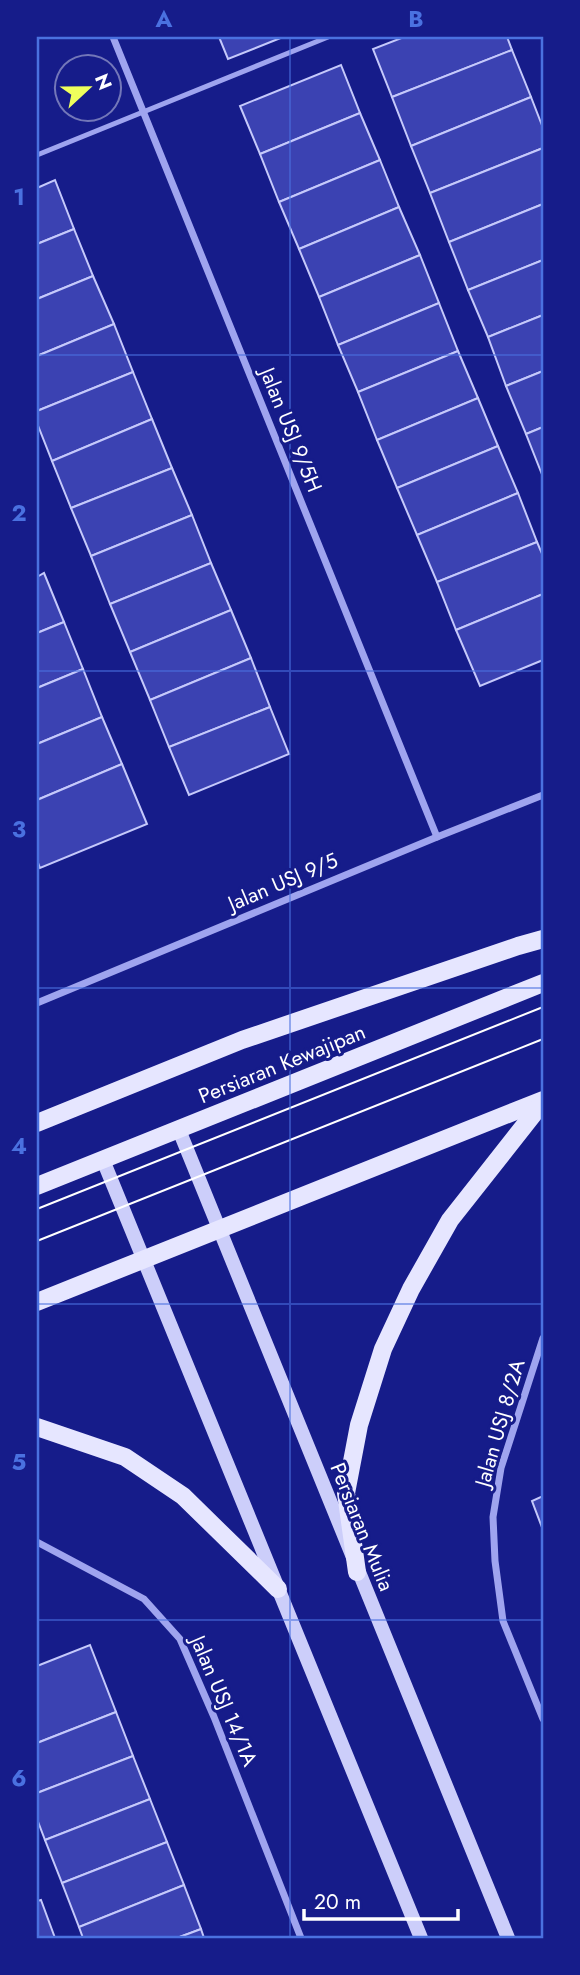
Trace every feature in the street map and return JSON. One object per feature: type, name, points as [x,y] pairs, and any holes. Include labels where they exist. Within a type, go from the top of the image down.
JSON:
[{"type":"main road","name":"Persiaran Kewajipan","points":[[37,1123],[242,1040],[543,939]]},
{"type":"main road","name":"Persiaran Kewajipan","points":[[37,1186],[543,983]]},
{"type":"main road","points":[[37,1302],[543,1101]]},
{"type":"main road","points":[[357,1572],[346,1493],[359,1424],[383,1349],[411,1289],[450,1220],[543,1101]]},
{"type":"main road","name":"Persiaran Mulia","points":[[178,1130],[508,1938]]},
{"type":"main road","points":[[103,1160],[421,1938]]},
{"type":"main road","points":[[37,1427],[125,1457],[183,1496],[278,1589]]},
{"type":"street","name":"Jalan USJ 9/5H","points":[[113,37],[437,837]]},
{"type":"street","name":"Jalan USJ 9/5","points":[[37,1003],[543,795]]},
{"type":"street","name":"Jalan USJ 8/2A","points":[[543,1338],[501,1468],[493,1517],[495,1561],[503,1621],[543,1719]]},
{"type":"street","name":"Jalan USJ 14/1A","points":[[37,1542],[144,1599],[180,1639],[214,1717],[301,1938]]},
{"type":"lane","points":[[37,155],[328,37]]},
{"type":"building","points":[[219,37],[283,37],[228,59]]},
{"type":"building","points":[[404,37],[507,37],[512,50],[392,97],[373,49]]},
{"type":"building","points":[[512,50],[531,97],[411,146],[392,97]]},
{"type":"building","points":[[341,65],[360,113],[260,154],[240,106]]},
{"type":"building","points":[[531,97],[543,128],[543,148],[430,193],[411,146]]},
{"type":"building","points":[[360,113],[380,160],[279,202],[260,154]]},
{"type":"building","points":[[543,148],[543,204],[449,242],[430,193]]},
{"type":"building","points":[[380,160],[399,207],[299,249],[279,202]]},
{"type":"building","points":[[55,180],[74,229],[37,244],[37,188]]},
{"type":"building","points":[[543,204],[543,260],[468,290],[449,242]]},
{"type":"building","points":[[399,207],[420,255],[319,297],[299,249]]},
{"type":"building","points":[[74,229],[93,276],[37,299],[37,244]]},
{"type":"building","points":[[420,255],[439,303],[338,345],[319,297]]},
{"type":"building","points":[[543,260],[543,315],[488,337],[468,290]]},
{"type":"building","points":[[93,276],[114,324],[37,356],[37,299]]},
{"type":"building","points":[[439,303],[458,351],[358,392],[338,345]]},
{"type":"building","points":[[543,315],[543,371],[506,386],[488,337]]},
{"type":"building","points":[[114,324],[133,372],[37,411],[37,356]]},
{"type":"building","points":[[458,351],[478,398],[377,440],[358,392]]},
{"type":"building","points":[[543,371],[543,427],[526,434],[506,386]]},
{"type":"building","points":[[133,372],[152,419],[52,461],[37,423],[37,411]]},
{"type":"building","points":[[478,398],[498,446],[397,488],[377,440]]},
{"type":"building","points":[[152,419],[172,468],[71,508],[52,461]]},
{"type":"building","points":[[543,427],[543,477],[526,434]]},
{"type":"building","points":[[498,446],[518,493],[417,535],[397,488]]},
{"type":"building","points":[[172,468],[192,515],[91,556],[71,508]]},
{"type":"building","points":[[518,493],[537,542],[437,582],[417,535]]},
{"type":"building","points":[[192,515],[211,563],[110,604],[91,556]]},
{"type":"building","points":[[537,542],[543,556],[543,594],[456,630],[437,582]]},
{"type":"building","points":[[211,563],[231,610],[130,652],[110,604]]},
{"type":"building","points":[[44,573],[64,622],[37,633],[37,577]]},
{"type":"building","points":[[543,594],[543,660],[480,686],[456,630]]},
{"type":"building","points":[[231,610],[251,658],[150,700],[130,652]]},
{"type":"building","points":[[64,622],[83,669],[37,688],[37,633]]},
{"type":"building","points":[[251,658],[270,707],[169,747],[150,700]]},
{"type":"building","points":[[83,669],[102,717],[37,744],[37,688]]},
{"type":"building","points":[[270,707],[289,754],[189,795],[169,747]]},
{"type":"building","points":[[102,717],[122,764],[37,800],[37,744]]},
{"type":"building","points":[[122,764],[147,824],[40,868],[37,860],[37,800]]},
{"type":"building","points":[[543,1496],[543,1530],[532,1501]]},
{"type":"building","points":[[90,1645],[116,1712],[37,1743],[37,1666]]},
{"type":"building","points":[[116,1712],[133,1756],[37,1793],[37,1743]]},
{"type":"building","points":[[133,1756],[150,1799],[45,1840],[37,1819],[37,1793]]},
{"type":"building","points":[[150,1799],[167,1842],[62,1883],[45,1840]]},
{"type":"building","points":[[167,1842],[184,1885],[79,1927],[62,1883]]},
{"type":"building","points":[[184,1885],[201,1929],[177,1938],[83,1938],[79,1927]]},
{"type":"building","points":[[41,1900],[55,1938],[37,1938],[37,1901]]},
{"type":"building","points":[[201,1929],[204,1938],[177,1938]]},
{"type":"tram line","points":[[37,1209],[543,1007]]},
{"type":"tram line","points":[[37,1241],[543,1039]]}]
